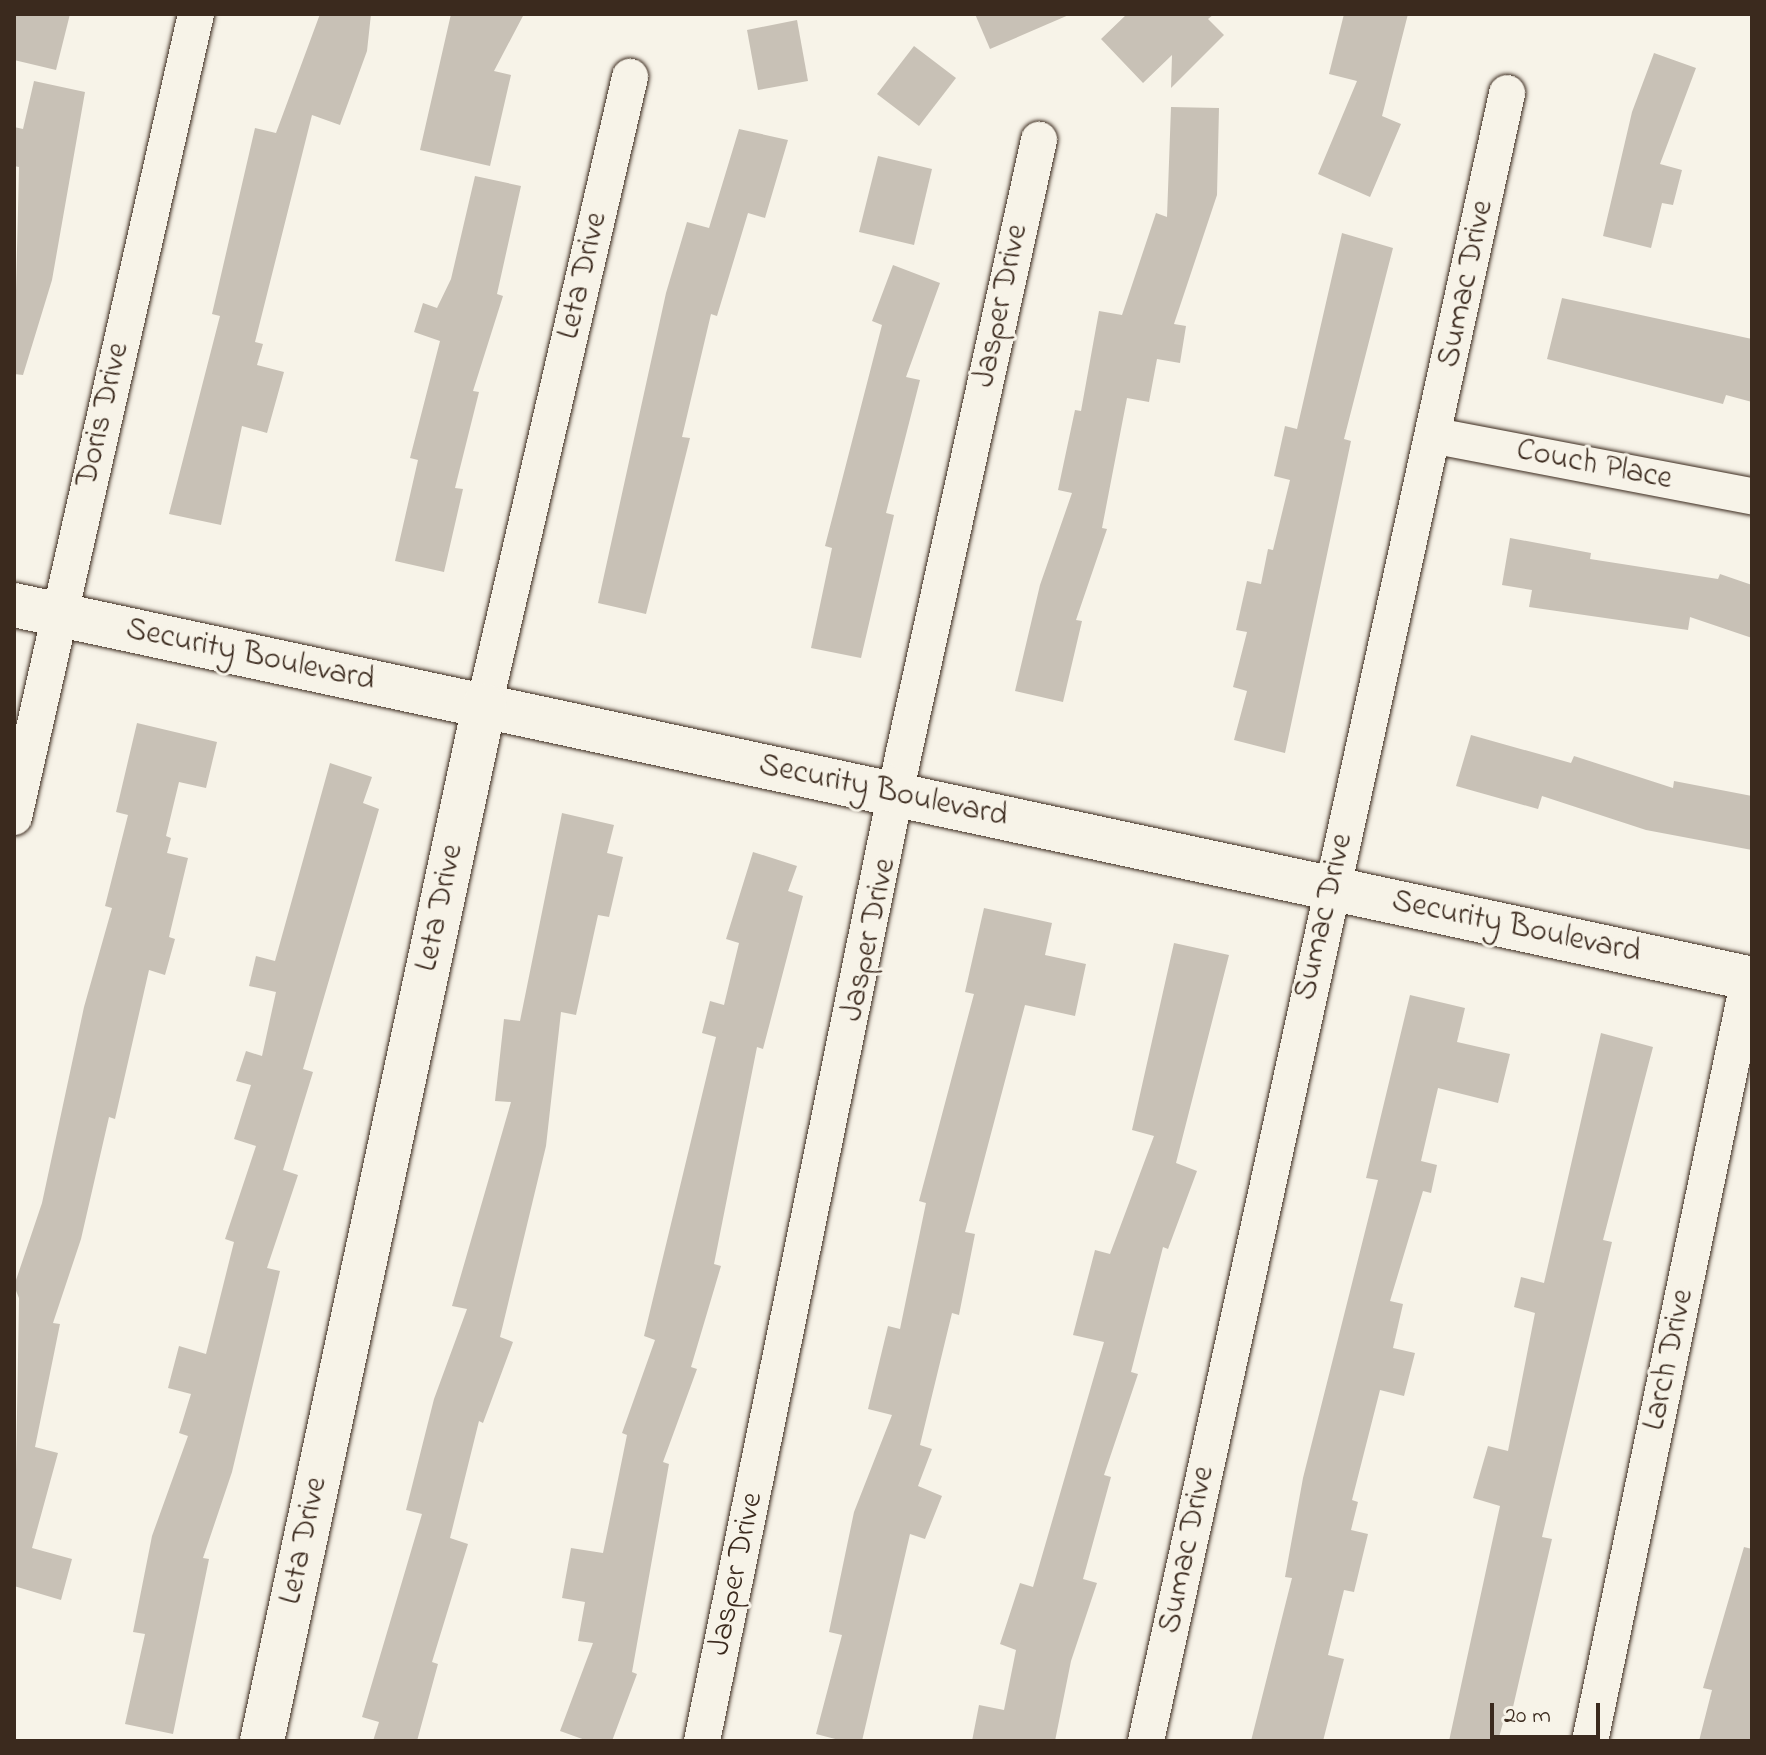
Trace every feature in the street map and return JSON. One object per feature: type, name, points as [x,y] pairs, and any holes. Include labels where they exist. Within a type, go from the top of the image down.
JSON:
[{"type":"street","name":"Doris Drive","points":[[14,817],[196,14]]},
{"type":"street","name":"Leta Drive","points":[[262,1741],[484,706],[630,77]]},
{"type":"street","name":"Sumac Drive","points":[[1146,1741],[1331,888],[1436,436],[1507,93]]},
{"type":"street","name":"Jasper Drive","points":[[702,1741],[900,796],[904,752],[1039,140]]},
{"type":"street","name":"Couch Place","points":[[1436,436],[1752,496]]},
{"type":"street","name":"Security Boulevard","points":[[14,605],[1751,979]]},
{"type":"street","name":"Larch Drive","points":[[1590,1741],[1751,979]]},
{"type":"building","points":[[14,14],[70,14],[56,70],[14,60]]},
{"type":"building","points":[[320,14],[371,14],[367,51],[340,125],[312,115],[255,342],[263,344],[257,365],[284,372],[267,433],[242,426],[221,525],[169,514],[220,316],[212,314],[255,128],[276,133]]},
{"type":"building","points":[[451,14],[524,14],[494,71],[511,75],[490,166],[420,150]]},
{"type":"building","points":[[975,14],[1071,14],[990,49]]},
{"type":"building","points":[[1127,14],[1214,14],[1208,19],[1224,35],[1171,88],[1172,55],[1143,83],[1101,39]]},
{"type":"building","points":[[1344,14],[1408,14],[1382,116],[1401,124],[1370,197],[1318,174],[1357,81],[1329,74]]},
{"type":"building","points":[[797,20],[808,81],[758,90],[747,30]]},
{"type":"building","points":[[914,46],[956,78],[919,126],[877,94]]},
{"type":"building","points":[[1654,53],[1696,68],[1660,164],[1682,170],[1673,205],[1662,203],[1651,248],[1603,236],[1632,112]]},
{"type":"building","points":[[34,81],[85,92],[52,280],[23,375],[14,374],[19,167],[14,166],[14,127],[23,129]]},
{"type":"building","points":[[1171,107],[1219,108],[1217,195],[1174,324],[1186,326],[1180,363],[1157,359],[1149,402],[1127,398],[1102,528],[1107,529],[1076,620],[1082,621],[1063,702],[1015,691],[1040,585],[1072,493],[1058,490],[1075,410],[1081,411],[1099,311],[1122,315],[1156,213],[1167,217]]},
{"type":"building","points":[[739,129],[788,140],[765,218],[748,213],[717,316],[711,314],[682,437],[690,438],[646,614],[598,603],[666,293],[687,222],[709,228]]},
{"type":"building","points":[[878,156],[932,169],[914,245],[859,232]]},
{"type":"building","points":[[475,176],[521,186],[497,294],[503,296],[473,391],[479,392],[455,488],[463,489],[444,572],[395,561],[418,460],[410,458],[440,341],[414,332],[423,303],[437,308],[451,279]]},
{"type":"building","points":[[1342,233],[1393,248],[1344,439],[1351,441],[1285,753],[1234,740],[1247,691],[1233,687],[1247,632],[1236,630],[1247,581],[1261,584],[1268,549],[1273,550],[1290,480],[1274,476],[1285,426],[1297,429]]},
{"type":"building","points":[[893,265],[940,283],[906,377],[920,380],[886,513],[894,515],[861,658],[811,648],[832,548],[825,546],[882,325],[872,321]]},
{"type":"building","points":[[1562,298],[1752,339],[1752,402],[1726,395],[1723,404],[1547,359]]},
{"type":"building","points":[[1510,538],[1591,553],[1590,559],[1718,579],[1720,574],[1752,585],[1752,638],[1690,617],[1688,630],[1529,607],[1532,590],[1502,585]]},
{"type":"building","points":[[137,723],[217,742],[206,788],[179,782],[166,836],[171,838],[167,853],[188,858],[169,937],[175,939],[165,975],[149,970],[115,1119],[109,1117],[81,1239],[53,1323],[60,1324],[35,1447],[58,1453],[32,1548],[72,1559],[61,1600],[14,1586],[19,1298],[14,1286],[42,1203],[84,1007],[112,908],[105,906],[128,815],[116,812]]},
{"type":"building","points":[[1471,735],[1571,763],[1574,756],[1673,788],[1674,781],[1752,796],[1752,850],[1646,830],[1542,796],[1538,809],[1456,786]]},
{"type":"building","points":[[330,763],[372,777],[363,803],[379,809],[303,1069],[313,1072],[283,1170],[298,1175],[267,1268],[280,1271],[232,1472],[203,1558],[209,1559],[173,1734],[125,1724],[145,1634],[133,1632],[152,1536],[188,1436],[179,1433],[191,1394],[168,1388],[179,1346],[206,1354],[234,1242],[225,1239],[256,1146],[234,1139],[251,1085],[236,1081],[246,1051],[262,1056],[276,992],[249,986],[256,956],[275,961]]},
{"type":"building","points":[[562,813],[614,825],[607,853],[623,857],[609,917],[598,915],[576,1015],[561,1012],[546,1146],[500,1337],[513,1342],[483,1423],[479,1421],[450,1538],[468,1544],[432,1662],[438,1664],[417,1741],[373,1741],[379,1722],[362,1717],[422,1514],[406,1510],[434,1399],[467,1309],[452,1306],[511,1102],[495,1101],[504,1019],[520,1021]]},
{"type":"building","points":[[753,852],[797,866],[788,891],[803,896],[763,1049],[757,1047],[714,1264],[721,1266],[691,1367],[697,1369],[663,1462],[669,1464],[632,1672],[637,1674],[612,1741],[588,1741],[560,1731],[593,1643],[578,1641],[585,1602],[562,1598],[571,1548],[603,1553],[627,1435],[622,1433],[655,1340],[644,1336],[716,1037],[702,1033],[710,1001],[724,1005],[739,943],[726,939]]},
{"type":"building","points":[[984,908],[1052,923],[1045,955],[1086,964],[1075,1016],[1025,1005],[965,1232],[975,1234],[959,1315],[952,1313],[920,1445],[932,1449],[918,1486],[942,1496],[925,1539],[910,1534],[862,1741],[843,1741],[816,1734],[842,1635],[829,1632],[854,1512],[892,1415],[868,1409],[888,1326],[900,1329],[926,1203],[919,1201],[974,994],[965,992]]},
{"type":"building","points":[[1174,943],[1229,955],[1176,1163],[1197,1171],[1168,1249],[1163,1247],[1131,1372],[1138,1374],[1104,1475],[1111,1477],[1083,1579],[1097,1583],[1071,1661],[1055,1741],[972,1741],[979,1705],[1004,1710],[1016,1650],[1000,1644],[1020,1583],[1033,1587],[1104,1342],[1073,1335],[1095,1250],[1110,1254],[1154,1136],[1132,1130]]},
{"type":"building","points":[[1410,995],[1465,1008],[1457,1042],[1510,1054],[1498,1103],[1438,1088],[1421,1161],[1437,1165],[1431,1193],[1423,1191],[1390,1301],[1403,1304],[1393,1348],[1415,1353],[1404,1396],[1380,1390],[1352,1500],[1358,1502],[1351,1530],[1368,1534],[1354,1592],[1344,1590],[1328,1655],[1344,1659],[1323,1741],[1251,1741],[1292,1578],[1285,1577],[1303,1478],[1378,1180],[1366,1178]]},
{"type":"building","points":[[1601,1033],[1653,1047],[1603,1240],[1612,1242],[1542,1537],[1552,1539],[1510,1720],[1504,1719],[1498,1741],[1449,1741],[1500,1506],[1473,1498],[1488,1446],[1508,1451],[1535,1313],[1514,1307],[1521,1277],[1544,1283]]},
{"type":"building","points":[[1744,1547],[1752,1549],[1752,1741],[1699,1741],[1712,1690],[1703,1688]]}]
